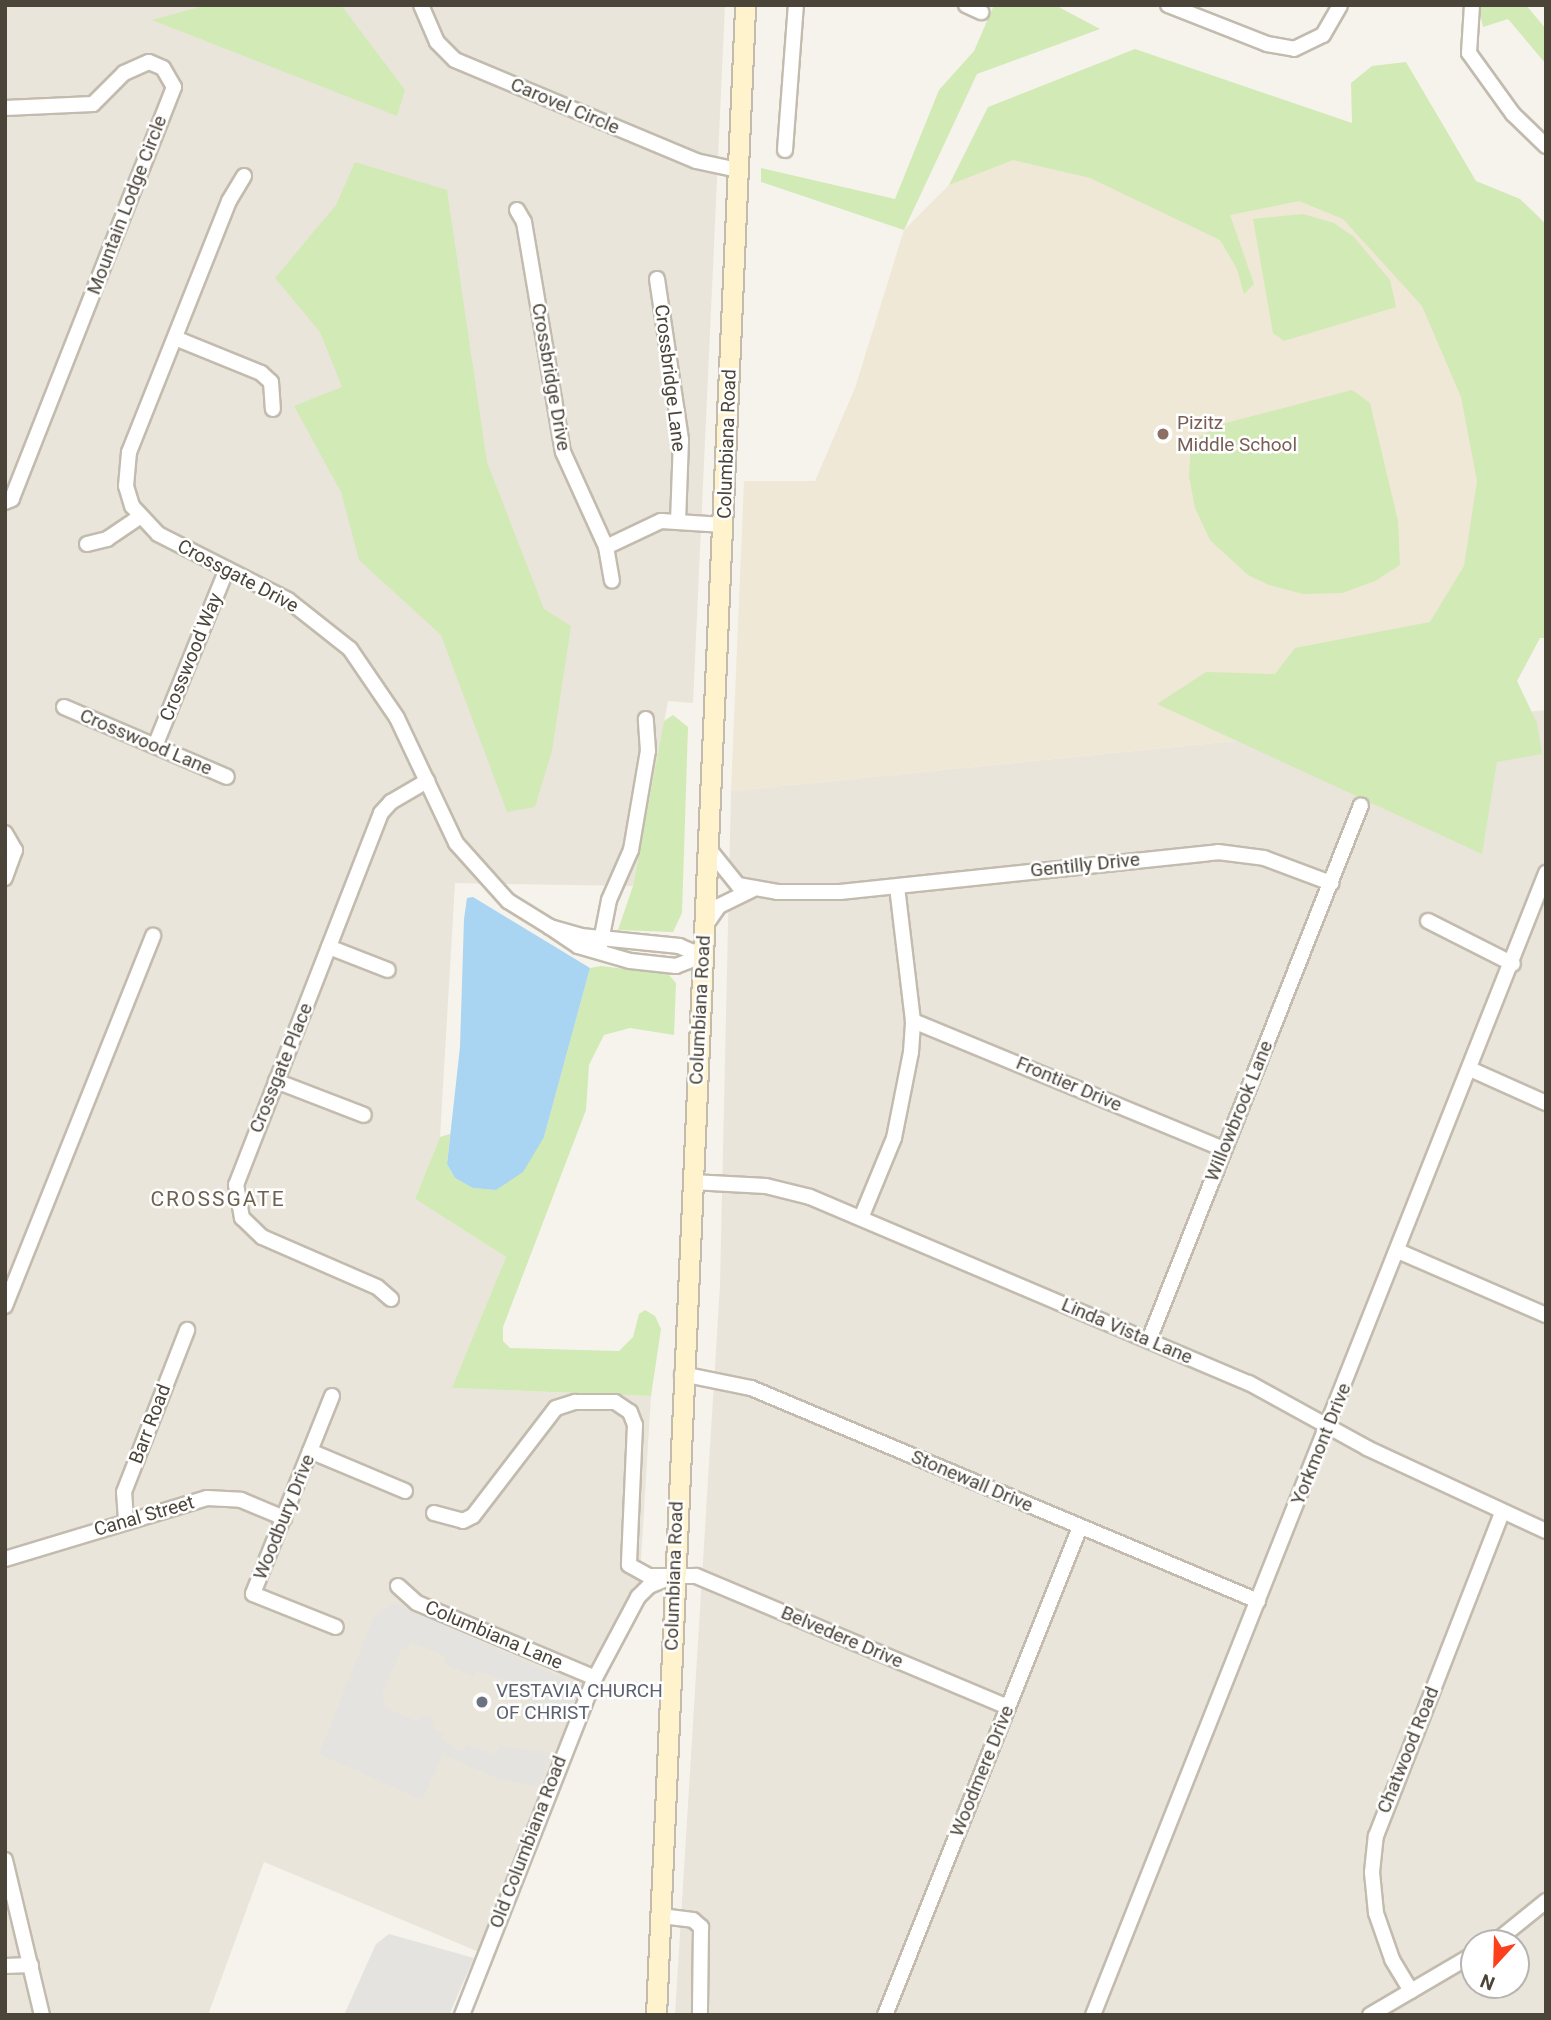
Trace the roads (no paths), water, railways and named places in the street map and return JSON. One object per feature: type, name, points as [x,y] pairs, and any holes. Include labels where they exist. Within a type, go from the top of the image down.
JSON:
[{"type":"main road","name":"Columbiana Road","points":[[656,2015],[682,1374],[724,525],[745,5]]},
{"type":"street","name":"Carovel Circle","points":[[421,5],[437,42],[455,60],[696,162],[738,170]]},
{"type":"street","points":[[785,150],[796,5]]},
{"type":"street","points":[[966,5],[981,12]]},
{"type":"street","points":[[1168,5],[1267,44],[1294,49],[1323,35],[1340,5]]},
{"type":"street","points":[[1472,5],[1467,34],[1469,53],[1513,114],[1546,146]]},
{"type":"street","name":"Mountain Lodge Circle","points":[[5,108],[93,104],[124,73],[149,62],[163,68],[174,87],[12,499],[5,502]]},
{"type":"street","points":[[87,544],[107,539],[138,517],[126,486],[127,464],[229,201],[244,176]]},
{"type":"street","name":"Crossbridge Drive","points":[[517,210],[524,222],[563,452],[606,547],[612,580]]},
{"type":"street","name":"Crossbridge Lane","points":[[657,279],[681,440],[678,520]]},
{"type":"street","points":[[175,338],[261,373],[271,382],[273,409]]},
{"type":"street","name":"Crossgate Drive","points":[[138,517],[158,534],[311,615],[350,649],[387,700],[456,843],[508,901],[598,954],[676,966],[702,956]]},
{"type":"street","points":[[606,547],[641,527],[678,520],[724,525]]},
{"type":"street","name":"Crosswood Way","points":[[155,746],[227,569]]},
{"type":"street","name":"Crosswood Lane","points":[[64,708],[227,777]]},
{"type":"street","points":[[598,954],[609,900],[631,850],[648,751],[646,719]]},
{"type":"street","name":"Crossgate Place","points":[[391,1299],[377,1287],[262,1237],[242,1217],[236,1195],[239,1174],[382,813],[391,802],[427,781]]},
{"type":"street","points":[[1331,883],[1361,805]]},
{"type":"street","points":[[5,833],[15,850],[5,878]]},
{"type":"street","name":"Gentilly Drive","points":[[708,848],[725,874],[752,890],[805,894],[897,887],[1218,852],[1264,858],[1331,883]]},
{"type":"street","name":"Yorkmont Drive","points":[[1093,2015],[1513,964],[1546,873]]},
{"type":"street","name":"Willowbrook Lane","points":[[1149,1340],[1331,883]]},
{"type":"street","points":[[861,1218],[901,1112],[913,1021],[897,887]]},
{"type":"street","points":[[704,927],[719,906],[752,890]]},
{"type":"street","points":[[1428,920],[1513,964]]},
{"type":"street","name":"Crossgate Drive","points":[[550,927],[601,938],[679,946],[702,956]]},
{"type":"street","points":[[5,1306],[153,936]]},
{"type":"street","points":[[329,947],[388,970]]},
{"type":"street","name":"Frontier Drive","points":[[913,1021],[1224,1149]]},
{"type":"street","points":[[1470,1069],[1546,1103]]},
{"type":"street","points":[[276,1081],[364,1115]]},
{"type":"street","name":"Linda Vista Lane","points":[[692,1182],[783,1189],[861,1218],[1262,1388],[1329,1426],[1546,1531]]},
{"type":"street","points":[[1398,1251],[1546,1315]]},
{"type":"street","name":"Barr Road","points":[[126,1520],[124,1492],[187,1330]]},
{"type":"street","name":"Stonewall Drive","points":[[682,1374],[751,1388],[1258,1601]]},
{"type":"street","name":"Woodbury Drive","points":[[332,1396],[253,1594],[337,1628]]},
{"type":"street","name":"Belvedere Drive","points":[[433,1513],[463,1521],[473,1516],[556,1408],[575,1402],[615,1402],[630,1412],[635,1426],[629,1565],[649,1576],[696,1576],[1007,1707]]},
{"type":"street","points":[[310,1451],[405,1491]]},
{"type":"street","name":"Canal Street","points":[[5,1559],[126,1520],[217,1497],[241,1500],[284,1518]]},
{"type":"street","name":"Chatwood Road","points":[[1411,1992],[1392,1959],[1376,1913],[1371,1872],[1376,1836],[1503,1512]]},
{"type":"street","name":"Woodmere Drive","points":[[885,2015],[1080,1527]]},
{"type":"street","name":"Old Columbiana Road","points":[[462,2015],[595,1678],[638,1597],[649,1586],[674,1576]]},
{"type":"street","name":"Columbiana Lane","points":[[398,1586],[417,1603],[595,1678]]},
{"type":"street","points":[[5,1860],[42,2015]]},
{"type":"street","points":[[1511,1929],[1546,1901]]},
{"type":"street","points":[[661,1916],[692,1920],[701,1927],[700,2015]]},
{"type":"street","points":[[1370,2015],[1460,1962]]},
{"type":"street","points":[[5,1966],[31,1965]]},
{"type":"water","points":[[473,897],[590,968],[544,1137],[523,1172],[496,1190],[473,1188],[455,1178],[447,1164],[460,1047],[464,919],[467,898]]},
{"type":"place","name":"Pizitz Middle School","points":[[1163,434]]},
{"type":"place","name":"VESTAVIA CHURCH OF CHRIST","points":[[482,1702]]},
{"type":"district","name":"CROSSGATE","points":[[218,1199]]}]
